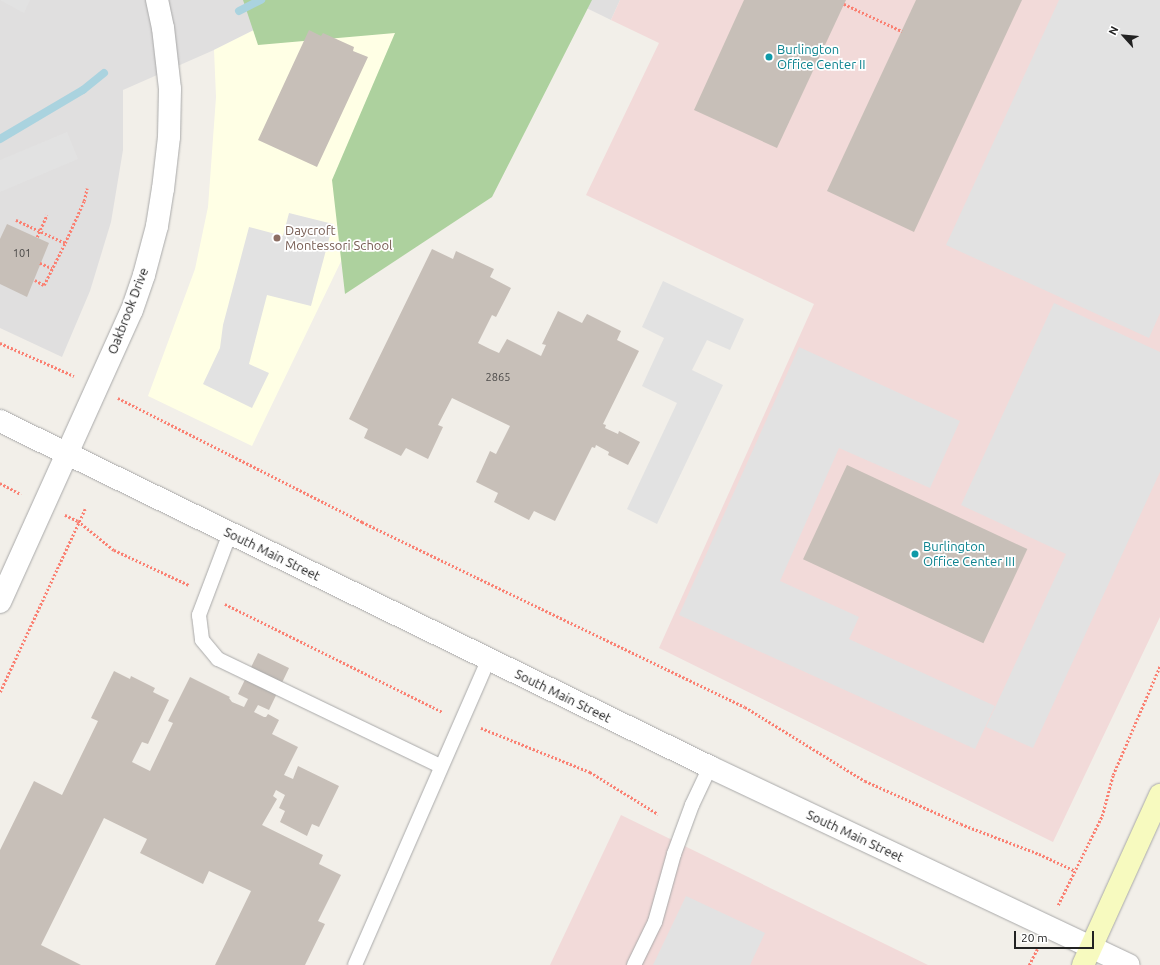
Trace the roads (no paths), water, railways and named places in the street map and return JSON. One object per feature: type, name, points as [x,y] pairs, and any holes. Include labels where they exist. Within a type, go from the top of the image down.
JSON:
[{"type":"main road","points":[[1087,956],[1160,795]]},
{"type":"street","name":"Oakbrook Drive","points":[[0,602],[132,310],[144,275],[163,189],[168,145],[170,89],[163,28],[157,0]]},
{"type":"street","name":"South Main Street","points":[[0,421],[710,768],[1087,956],[1129,965]]},
{"type":"lane","points":[[230,533],[199,614],[202,640],[218,659],[440,766]]},
{"type":"lane","points":[[355,965],[440,766],[488,660]]},
{"type":"lane","points":[[634,965],[655,922],[676,847],[692,805],[710,768]]},
{"type":"waterway","points":[[239,11],[261,0]]},
{"type":"waterway","points":[[0,139],[83,90],[104,73]]},
{"type":"place","name":"Burlington Office Center II","points":[[769,57]]},
{"type":"place","name":"Daycroft Montessori School","points":[[277,238]]},
{"type":"place","name":"Burlington Office Center III","points":[[915,554]]}]
